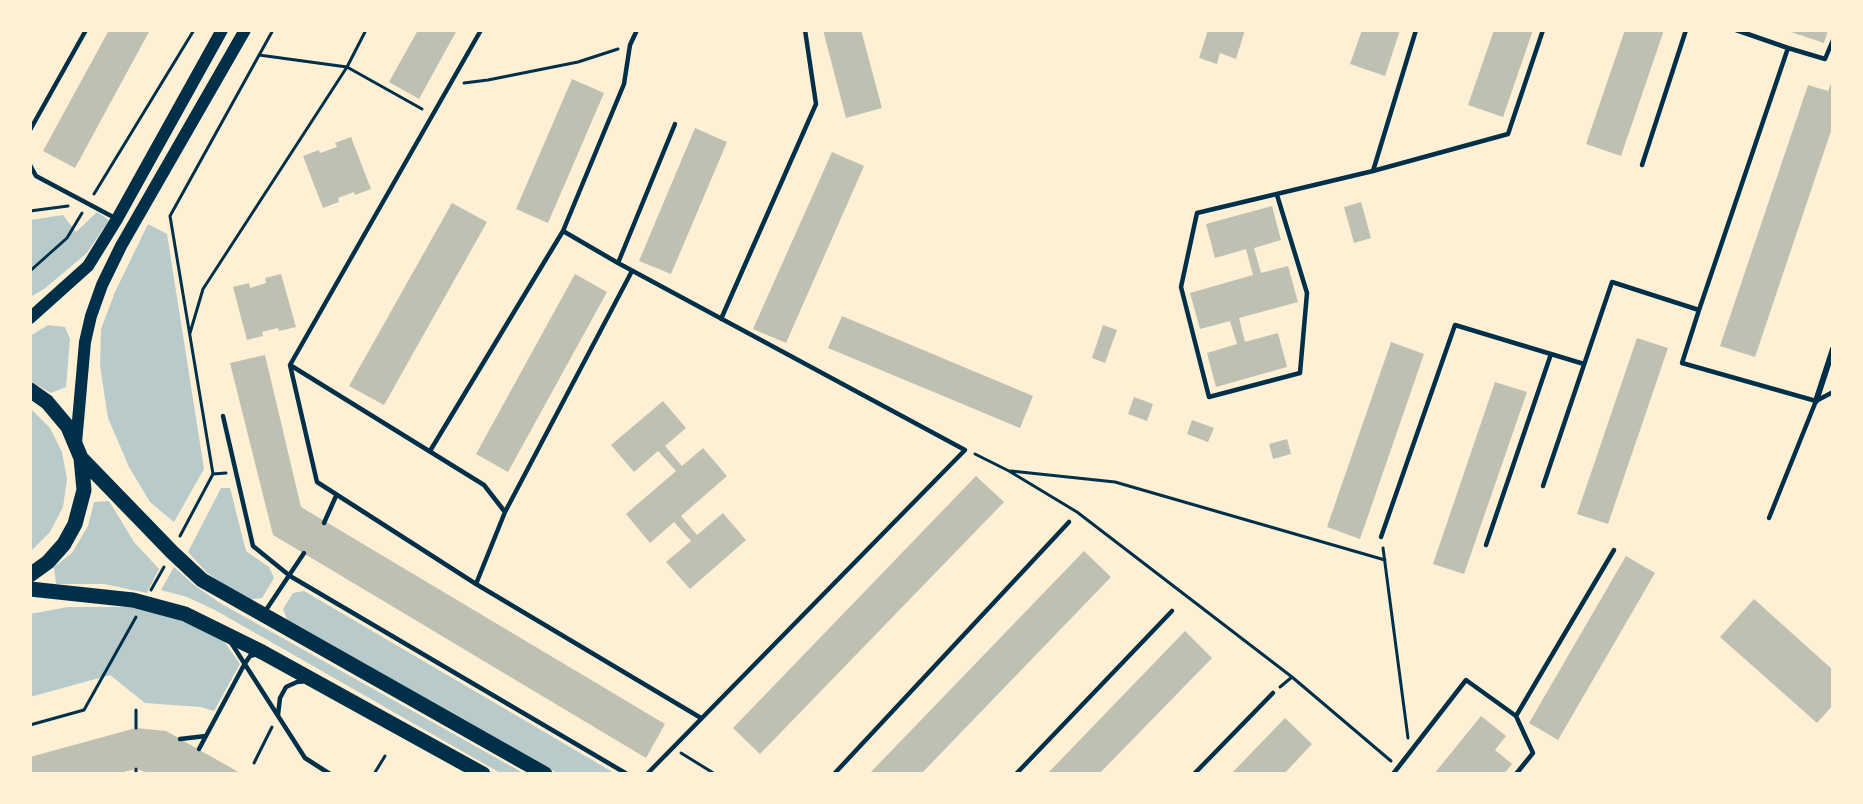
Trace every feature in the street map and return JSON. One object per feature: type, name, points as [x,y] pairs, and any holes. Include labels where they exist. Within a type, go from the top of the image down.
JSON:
[{"type":"main road","points":[[30,318],[88,266],[117,219],[222,30]]},
{"type":"main road","points":[[30,575],[64,544],[75,524],[84,490],[78,450],[85,342],[102,285],[121,246],[245,30]]},
{"type":"main road","points":[[30,390],[60,415],[78,450],[187,567],[220,591],[545,774]]},
{"type":"main road","points":[[30,589],[133,600],[185,614],[262,652],[483,774]]},
{"type":"street","points":[[1816,401],[1833,349]]},
{"type":"lane","points":[[30,130],[86,30]]},
{"type":"lane","points":[[481,30],[290,365],[317,482],[476,584],[701,718]]},
{"type":"lane","points":[[430,451],[563,231],[624,84],[630,45],[637,30]]},
{"type":"lane","points":[[721,319],[816,104],[805,30]]},
{"type":"lane","points":[[1372,171],[1416,30]]},
{"type":"lane","points":[[1277,195],[1308,293],[1300,373],[1209,398],[1181,287],[1197,213],[1372,171],[1508,134],[1543,30]]},
{"type":"lane","points":[[1642,165],[1686,30]]},
{"type":"lane","points":[[1736,30],[1825,59],[1833,40]]},
{"type":"lane","points":[[1788,48],[1682,363],[1816,401]]},
{"type":"lane","points":[[618,264],[675,124]]},
{"type":"lane","points":[[30,165],[36,176],[117,219]]},
{"type":"lane","points":[[563,231],[618,264],[965,450],[647,774]]},
{"type":"lane","points":[[476,584],[505,512],[632,271]]},
{"type":"lane","points":[[1543,486],[1612,282],[1699,310]]},
{"type":"lane","points":[[1382,537],[1455,325],[1584,364]]},
{"type":"lane","points":[[1486,545],[1551,354]]},
{"type":"lane","points":[[290,365],[484,485],[505,512]]},
{"type":"lane","points":[[1769,518],[1816,401],[1833,392]]},
{"type":"lane","points":[[223,416],[253,546],[290,576],[627,774]]},
{"type":"lane","points":[[324,523],[336,496]]},
{"type":"lane","points":[[834,774],[1069,522]]},
{"type":"lane","points":[[1516,716],[1614,549]]},
{"type":"lane","points":[[262,615],[304,553]]},
{"type":"lane","points":[[1017,774],[1172,611]]},
{"type":"lane","points":[[224,633],[305,758],[330,774]]},
{"type":"lane","points":[[199,749],[244,664],[250,656],[262,652]]},
{"type":"lane","points":[[278,715],[280,698],[286,687],[297,682],[312,680]]},
{"type":"lane","points":[[1393,774],[1466,680],[1516,716],[1533,753],[1516,774]]},
{"type":"lane","points":[[1194,774],[1273,693]]},
{"type":"lane","points":[[180,739],[206,736]]},
{"type":"path","points":[[30,271],[67,238],[194,30]]},
{"type":"path","points":[[178,541],[213,474],[170,216],[273,30]]},
{"type":"path","points":[[190,334],[203,288],[346,67],[366,30]]},
{"type":"path","points":[[450,84],[488,80],[578,62],[630,45]]},
{"type":"path","points":[[259,55],[346,67],[433,115]]},
{"type":"path","points":[[30,211],[88,204]]},
{"type":"path","points":[[965,450],[1009,471],[1086,519],[1292,677],[1399,767]]},
{"type":"path","points":[[1009,471],[1115,482],[1385,560],[1410,752]]},
{"type":"path","points":[[151,590],[165,565]]},
{"type":"path","points":[[30,725],[84,710],[141,609]]},
{"type":"path","points":[[136,710],[136,728]]},
{"type":"path","points":[[254,763],[278,715]]},
{"type":"path","points":[[672,748],[715,774]]},
{"type":"path","points":[[374,774],[385,756]]},
{"type":"path","points":[[136,769],[136,774]]},
{"type":"shaded area","points":[[97,212],[109,220],[87,253],[44,289],[30,297],[30,220],[63,215],[76,232]]},
{"type":"shaded area","points":[[148,224],[167,234],[204,469],[174,522],[150,502],[129,467],[108,418],[100,366],[101,329],[115,292]]},
{"type":"shaded area","points":[[48,325],[65,327],[70,339],[66,387],[51,393],[30,381],[30,336]]},
{"type":"shaded area","points":[[30,408],[50,428],[62,452],[67,479],[63,507],[50,532],[30,552]]},
{"type":"shaded area","points":[[221,488],[230,488],[246,551],[269,567],[274,578],[262,598],[247,600],[207,573],[188,552]]},
{"type":"shaded area","points":[[109,501],[134,542],[159,569],[147,593],[104,584],[56,584],[54,567],[72,553],[88,526],[94,502]]},
{"type":"shaded area","points":[[174,567],[194,585],[220,603],[525,774],[502,774],[215,610],[187,597],[161,590]]},
{"type":"shaded area","points":[[304,591],[616,774],[559,774],[288,622],[283,609],[293,593]]},
{"type":"shaded area","points":[[68,607],[131,607],[165,614],[221,637],[240,664],[214,711],[201,707],[145,703],[110,675],[30,697],[30,614]]},
{"type":"building","points":[[109,30],[150,30],[75,168],[43,151]]},
{"type":"building","points":[[418,30],[457,30],[419,99],[389,82]]},
{"type":"building","points":[[823,30],[861,30],[882,108],[846,118]]},
{"type":"building","points":[[1208,30],[1245,30],[1236,59],[1220,53],[1217,64],[1199,58]]},
{"type":"building","points":[[1362,30],[1400,30],[1385,76],[1350,64]]},
{"type":"building","points":[[1494,30],[1533,30],[1503,117],[1468,105]]},
{"type":"building","points":[[1625,30],[1664,30],[1621,156],[1586,144]]},
{"type":"building","points":[[1785,30],[1828,30],[1824,43]]},
{"type":"building","points":[[1833,78],[1833,125],[1755,357],[1720,346],[1808,85],[1828,91]]},
{"type":"building","points":[[572,79],[604,93],[548,223],[516,209]]},
{"type":"building","points":[[695,128],[727,142],[671,274],[639,261]]},
{"type":"building","points":[[351,137],[371,189],[338,198],[339,202],[323,208],[303,156],[337,147],[335,143]]},
{"type":"building","points":[[832,152],[864,166],[786,343],[753,329]]},
{"type":"building","points":[[1361,202],[1371,238],[1354,243],[1344,207]]},
{"type":"building","points":[[452,203],[487,222],[384,405],[349,386]]},
{"type":"building","points":[[1272,206],[1281,240],[1254,248],[1261,273],[1288,266],[1298,302],[1239,318],[1245,342],[1278,333],[1287,367],[1216,387],[1207,353],[1237,344],[1230,321],[1200,329],[1190,293],[1253,275],[1246,249],[1215,258],[1206,224]]},
{"type":"building","points":[[281,274],[296,327],[262,332],[263,336],[247,340],[233,287],[249,283],[250,288],[266,283],[265,278]]},
{"type":"building","points":[[575,274],[607,292],[508,472],[476,454]]},
{"type":"building","points":[[842,316],[1033,396],[1020,428],[828,348]]},
{"type":"building","points":[[1103,325],[1117,330],[1105,363],[1092,358]]},
{"type":"building","points":[[1637,338],[1668,348],[1608,524],[1577,514]]},
{"type":"building","points":[[1391,342],[1424,354],[1360,539],[1327,527]]},
{"type":"building","points":[[265,355],[301,507],[665,724],[646,758],[273,535],[230,363]]},
{"type":"building","points":[[1495,382],[1527,392],[1464,574],[1433,564]]},
{"type":"building","points":[[1134,397],[1153,404],[1147,421],[1128,414]]},
{"type":"building","points":[[663,401],[686,428],[665,446],[682,466],[703,448],[727,476],[681,516],[697,535],[723,513],[746,540],[690,589],[666,562],[691,541],[674,522],[650,543],[626,514],[676,471],[658,451],[634,472],[611,445]]},
{"type":"building","points":[[1192,420],[1214,428],[1208,442],[1187,434]]},
{"type":"building","points":[[1287,439],[1291,454],[1273,459],[1269,444]]},
{"type":"building","points":[[976,476],[1004,502],[760,754],[733,728]]},
{"type":"building","points":[[1084,551],[1111,577],[921,774],[869,774]]},
{"type":"building","points":[[1626,556],[1655,573],[1558,740],[1529,723]]},
{"type":"building","points":[[1754,599],[1833,670],[1833,705],[1817,723],[1720,637]]},
{"type":"building","points":[[1185,631],[1212,658],[1099,774],[1047,774]]},
{"type":"building","points":[[1481,716],[1506,736],[1495,750],[1512,764],[1504,774],[1434,774]]},
{"type":"building","points":[[1285,718],[1312,744],[1284,774],[1231,774]]},
{"type":"building","points":[[136,728],[166,731],[242,774],[152,774],[136,769],[115,774],[30,774],[30,757]]}]
